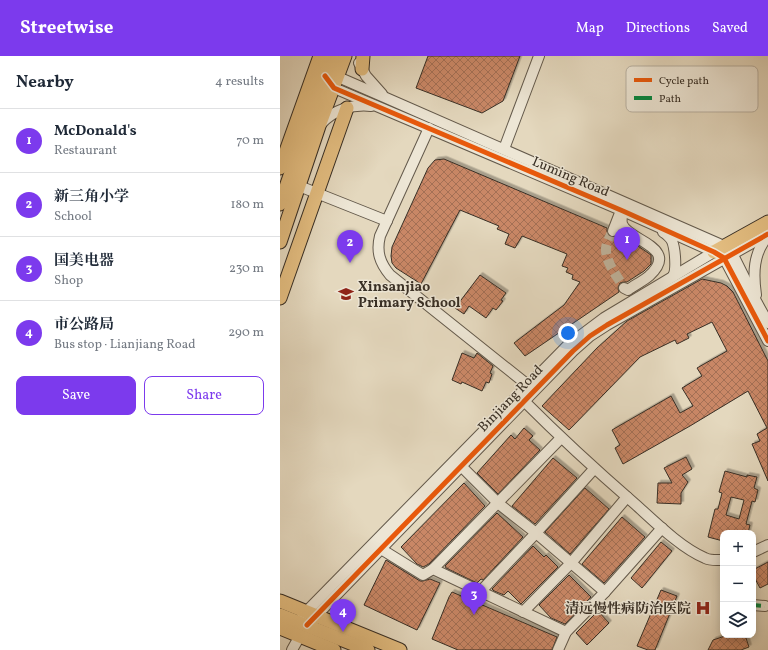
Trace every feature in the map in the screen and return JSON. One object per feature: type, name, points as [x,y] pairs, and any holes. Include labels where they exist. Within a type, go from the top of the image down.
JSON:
[{"type":"main road","points":[[280,168],[320,56]]},
{"type":"main road","points":[[280,242],[333,80],[332,56]]},
{"type":"main road","points":[[280,204],[333,80],[345,56]]},
{"type":"main road","points":[[362,69],[363,56]]},
{"type":"main road","points":[[280,298],[347,108]]},
{"type":"main road","name":"Binjiang Road","points":[[724,252],[768,222]]},
{"type":"main road","points":[[280,601],[400,650]]},
{"type":"main road","points":[[280,615],[368,650]]},
{"type":"main road","points":[[280,628],[334,650]]},
{"type":"main road","points":[[280,634],[295,645],[319,650]]},
{"type":"street","points":[[357,56],[362,69],[371,83],[384,97]]},
{"type":"street","points":[[504,150],[539,56]]},
{"type":"street","name":"Luming Road","points":[[333,80],[384,97],[504,150],[724,252]]},
{"type":"street","name":"Luming Road","points":[[333,80],[380,106],[429,128],[654,226],[724,252]]},
{"type":"street","points":[[319,126],[332,114],[347,108],[360,105],[380,106]]},
{"type":"street","points":[[429,128],[380,236],[378,254],[390,276],[529,386]]},
{"type":"street","points":[[299,186],[318,192],[387,221]]},
{"type":"street","points":[[613,231],[622,211]]},
{"type":"street","points":[[622,211],[621,220],[627,230],[648,244],[659,258],[656,267],[649,276],[628,290],[624,288]]},
{"type":"street","points":[[654,226],[669,236],[673,242],[676,269],[673,276]]},
{"type":"street","points":[[757,303],[754,282],[755,261],[762,244],[768,235]]},
{"type":"street","name":"Binjiang Road","points":[[302,623],[568,345],[604,318],[673,276],[724,252],[768,235]]},
{"type":"street","points":[[724,252],[768,323]]},
{"type":"street","points":[[724,252],[768,341]]},
{"type":"street","name":"Binjiang Road","points":[[312,613],[381,549],[573,350],[590,336],[724,252]]},
{"type":"street","points":[[524,401],[594,469],[662,528],[702,557],[710,560],[720,560]]},
{"type":"street","points":[[381,549],[423,575],[434,569],[499,504],[561,438]]},
{"type":"street","points":[[461,466],[499,504],[536,533],[605,592]]},
{"type":"street","points":[[480,592],[594,469]]},
{"type":"street","points":[[523,612],[570,563],[628,497]]},
{"type":"street","points":[[558,650],[566,632],[605,592],[662,528]]},
{"type":"street","points":[[756,551],[768,545]]},
{"type":"street","points":[[434,569],[566,632]]},
{"type":"street","points":[[756,605],[765,606]]},
{"type":"building","points":[[428,56],[520,56],[503,101],[482,113],[416,88]]},
{"type":"building","points":[[444,159],[607,228],[607,232],[610,237],[614,237],[619,233],[651,255],[651,264],[644,271],[627,282],[620,283],[618,288],[619,292],[525,356],[514,343],[564,305],[580,282],[572,279],[573,275],[566,272],[568,268],[562,266],[567,254],[522,236],[515,248],[505,244],[509,234],[497,229],[499,226],[460,210],[421,284],[396,268],[392,263],[392,247],[428,168],[435,160]]},
{"type":"building","points":[[480,275],[506,293],[501,300],[503,301],[496,310],[493,308],[486,318],[469,306],[464,314],[455,308]]},
{"type":"building","points":[[702,279],[721,283],[733,292],[768,361],[768,481],[752,444],[760,441],[757,434],[767,428],[748,391],[623,464],[615,448],[620,445],[612,430],[671,396],[680,413],[693,406],[682,388],[702,376],[697,368],[727,351],[712,322],[687,334],[689,338],[677,344],[675,340],[640,357],[569,430],[542,406],[597,348],[627,321]]},
{"type":"building","points":[[462,353],[474,358],[477,353],[493,366],[490,373],[492,374],[489,383],[486,382],[482,391],[462,382],[461,384],[452,380]]},
{"type":"building","points":[[524,428],[533,436],[529,440],[540,450],[498,494],[477,473],[511,435],[515,439]]},
{"type":"building","points":[[686,457],[692,469],[682,475],[688,482],[681,493],[681,504],[657,503],[658,483],[672,483],[664,468]]},
{"type":"building","points":[[553,458],[577,478],[535,524],[512,506]]},
{"type":"building","points":[[725,471],[747,477],[747,475],[757,477],[754,488],[758,490],[755,502],[752,501],[746,524],[750,525],[749,530],[720,530],[720,540],[708,537],[715,509],[718,509],[722,493],[719,492]],"holes":[[[731,497],[744,500],[739,519],[726,515]]]},
{"type":"building","points":[[464,483],[485,506],[429,564],[423,567],[417,564],[401,547]]},
{"type":"building","points":[[585,488],[609,509],[570,554],[545,532]]},
{"type":"building","points":[[497,513],[523,537],[483,580],[481,579],[477,583],[446,568],[445,566]]},
{"type":"building","points":[[622,517],[645,537],[604,583],[582,564]]},
{"type":"building","points":[[661,542],[672,551],[642,588],[631,578]]},
{"type":"building","points":[[533,546],[544,557],[546,555],[558,567],[521,604],[508,591],[504,595],[494,591],[492,589]]},
{"type":"building","points":[[386,560],[420,581],[430,579],[440,583],[417,630],[364,605]]},
{"type":"building","points":[[768,562],[768,584],[760,588],[756,581],[756,568]]},
{"type":"building","points":[[569,575],[591,597],[565,624],[551,618],[539,605]]},
{"type":"building","points":[[661,590],[677,596],[655,650],[648,650],[637,646]]},
{"type":"building","points":[[452,592],[557,637],[552,650],[458,650],[432,639]]},
{"type":"building","points":[[598,611],[609,623],[587,645],[576,633]]},
{"type":"building","points":[[720,638],[746,638],[749,647],[741,650],[708,650],[713,640]]},
{"type":"tunnel","points":[[613,231],[607,244],[606,253],[612,269],[624,288]]},
{"type":"marked path","points":[[756,605],[765,606]]},
{"type":"cycle path","points":[[325,76],[334,88],[623,211],[714,252],[724,258],[768,341]]},
{"type":"cycle path","points":[[307,625],[573,351],[590,336],[768,234]]},
{"type":"place","name":"McDonald's","points":[[627,260]]},
{"type":"place","name":"新三角小学","points":[[350,263]]},
{"type":"place","name":"Xinsanjiao Primary School","points":[[346,294]]},
{"type":"place","name":"清远慢性病防治医院","points":[[703,608]]},
{"type":"place","name":"国美电器","points":[[474,615]]},
{"type":"place","name":"市公路局","points":[[343,632]]}]
